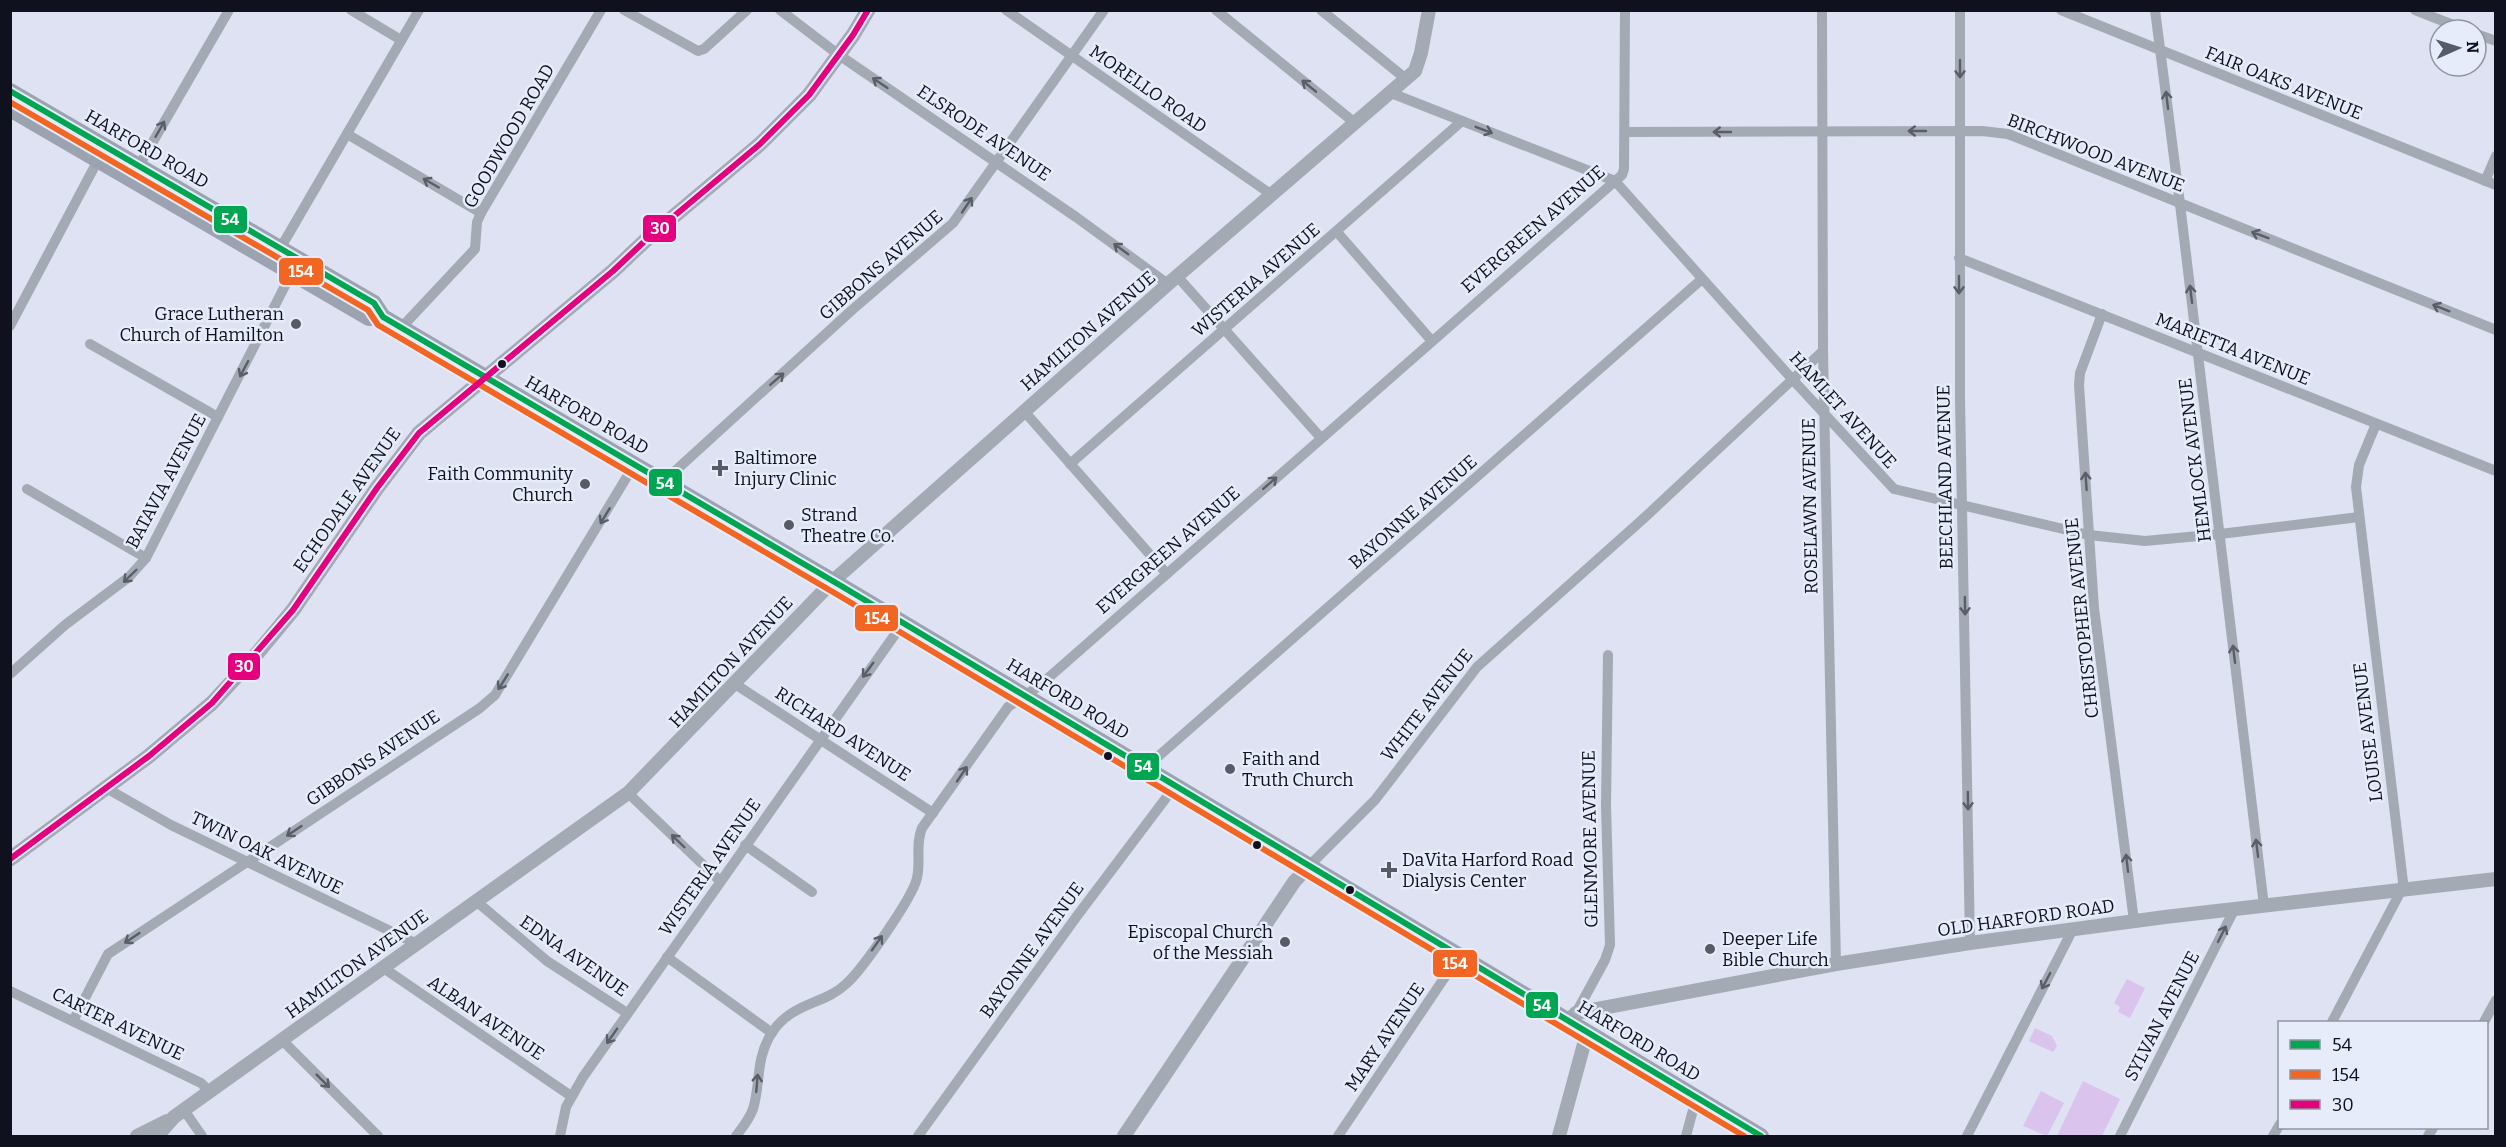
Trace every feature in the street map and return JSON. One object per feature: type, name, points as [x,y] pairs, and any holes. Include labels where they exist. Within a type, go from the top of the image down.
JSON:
[{"type":"main road","name":"ECHODALE AVENUE","points":[[10,859],[170,740],[232,681],[299,601],[377,488],[419,433],[760,144],[809,95],[839,55],[868,10]]},
{"type":"main road","name":"HARFORD ROAD","points":[[10,91],[135,173],[276,256],[374,303],[383,317],[401,328],[903,622],[1459,956],[1572,1017],[1587,1033],[1761,1137]]},
{"type":"main road","name":"HARFORD ROAD","points":[[10,109],[98,160],[135,173]]},
{"type":"street","points":[[135,173],[229,10]]},
{"type":"street","points":[[351,10],[401,40]]},
{"type":"street","points":[[276,256],[419,10]]},
{"type":"street","name":"GOODWOOD ROAD","points":[[401,328],[475,249],[477,222],[481,213],[600,10]]},
{"type":"street","points":[[624,10],[698,51],[704,49],[747,10]]},
{"type":"street","name":"ELSRODE AVENUE","points":[[780,10],[839,55],[1173,280],[1224,330],[1321,438]]},
{"type":"street","name":"MORELLO ROAD","points":[[1006,10],[1272,195]]},
{"type":"street","name":"GIBBONS AVENUE","points":[[663,482],[733,417],[953,224],[1104,10]]},
{"type":"street","points":[[1216,10],[1355,123]]},
{"type":"street","points":[[1321,10],[1406,79]]},
{"type":"street","name":"HAMILTON AVENUE","points":[[157,1137],[179,1114],[209,1091],[628,793],[833,581],[1173,280],[1406,79],[1419,64],[1429,10]]},
{"type":"street","name":"EVERGREEN AVENUE","points":[[736,1137],[749,1119],[753,1108],[758,1066],[772,1033],[789,1015],[836,992],[853,977],[906,902],[915,885],[918,867],[917,842],[922,828],[1008,707],[1039,686],[1615,181],[1624,169],[1625,10]]},
{"type":"street","name":"ROSELAWN AVENUE","points":[[1822,10],[1823,351],[1836,964]]},
{"type":"street","name":"BEECHLAND AVENUE","points":[[1960,10],[1959,258],[1970,943]]},
{"type":"street","name":"FAIR OAKS AVENUE","points":[[2061,10],[2490,183]]},
{"type":"street","name":"HEMLOCK AVENUE","points":[[2155,10],[2265,906]]},
{"type":"street","points":[[2415,10],[2435,18]]},
{"type":"street","name":"HAMLET AVENUE","points":[[1390,93],[1615,181],[1793,381],[1894,489],[2089,535],[2159,540],[2359,517]]},
{"type":"street","name":"WISTERIA AVENUE","points":[[1070,464],[1462,121]]},
{"type":"street","name":"BIRCHWOOD AVENUE","points":[[1624,132],[1982,131],[2008,134],[2496,330]]},
{"type":"street","points":[[347,134],[481,213]]},
{"type":"street","points":[[2490,183],[2496,156]]},
{"type":"street","points":[[10,326],[98,160]]},
{"type":"street","points":[[1337,232],[1431,340]]},
{"type":"street","name":"MARIETTA AVENUE","points":[[1959,258],[2496,471]]},
{"type":"street","name":"BATAVIA AVENUE","points":[[10,674],[65,625],[129,577],[146,558],[295,266]]},
{"type":"street","name":"BAYONNE AVENUE","points":[[1145,768],[1702,279]]},
{"type":"street","name":"CHRISTOPHER AVENUE","points":[[2102,314],[2080,373],[2079,385],[2094,608],[2134,921]]},
{"type":"street","points":[[90,344],[218,417]]},
{"type":"street","name":"WHITE AVENUE","points":[[1124,1137],[1294,882],[1375,800],[1477,667],[1643,519],[1823,351]]},
{"type":"street","points":[[1024,411],[1167,574]]},
{"type":"street","name":"LOUISE AVENUE","points":[[2376,424],[2356,475],[2402,889]]},
{"type":"street","name":"GIBBONS AVENUE","points":[[73,1021],[108,954],[480,708],[495,695],[634,465]]},
{"type":"street","points":[[27,489],[146,558]]},
{"type":"street","name":"WISTERIA AVENUE","points":[[560,1137],[566,1107],[571,1096],[903,622]]},
{"type":"street","name":"GLENMORE AVENUE","points":[[1572,1017],[1605,960],[1610,945],[1606,807],[1608,655]]},
{"type":"street","name":"RICHARD AVENUE","points":[[735,684],[933,813]]},
{"type":"street","name":"BAYONNE AVENUE","points":[[918,1137],[1077,915],[1174,786]]},
{"type":"street","name":"TWIN OAK AVENUE","points":[[106,788],[171,825],[415,944]]},
{"type":"street","points":[[628,793],[720,881]]},
{"type":"street","points":[[745,845],[812,892]]},
{"type":"street","name":"OLD HARFORD ROAD","points":[[1572,1017],[1836,964],[1970,943],[2134,921],[2496,879]]},
{"type":"street","points":[[2332,1021],[2402,889]]},
{"type":"street","name":"EDNA AVENUE","points":[[476,901],[547,961],[627,1013]]},
{"type":"street","name":"SYLVAN AVENUE","points":[[2120,1137],[2234,910]]},
{"type":"street","points":[[1967,1137],[2073,929]]},
{"type":"street","name":"MARY AVENUE","points":[[1338,1137],[1459,956]]},
{"type":"street","points":[[667,957],[772,1033]]},
{"type":"street","name":"ALBAN AVENUE","points":[[382,968],[571,1096]]},
{"type":"street","name":"CARTER AVENUE","points":[[10,991],[201,1083],[209,1091]]},
{"type":"street","points":[[2485,1021],[2496,1000]]},
{"type":"street","points":[[1558,1137],[1587,1033]]},
{"type":"street","points":[[282,1040],[378,1137]]},
{"type":"street","points":[[1686,1137],[1696,1099]]},
{"type":"street","points":[[137,1137],[179,1114],[202,1137]]},
{"type":"shaded area","points":[[2127,979],[2145,988],[2130,1018],[2118,1012],[2120,1007],[2114,1003]]},
{"type":"shaded area","points":[[2035,1028],[2052,1036],[2057,1046],[2053,1052],[2029,1041]]},
{"type":"shaded area","points":[[2083,1081],[2120,1099],[2102,1136],[2057,1136]]},
{"type":"shaded area","points":[[2041,1091],[2064,1103],[2047,1136],[2023,1126]]},
{"type":"transit line","name":"30","points":[[10,859],[149,756],[212,703],[293,610],[377,488],[419,433],[613,271],[648,238],[760,144],[809,95],[853,35],[868,10]]},
{"type":"transit line","name":"54","points":[[10,91],[374,303],[383,317],[843,587],[1761,1136]]},
{"type":"transit line","name":"154","points":[[10,102],[368,310],[378,325],[838,595],[1744,1136]]},
{"type":"place","name":"Grace Lutheran Church of Hamilton","points":[[296,324]]},
{"type":"place","name":"Baltimore Injury Clinic","points":[[720,468]]},
{"type":"place","name":"Faith Community Church","points":[[585,484]]},
{"type":"place","name":"Strand Theatre Co.","points":[[789,525]]},
{"type":"place","name":"Faith and Truth Church","points":[[1230,769]]},
{"type":"place","name":"DaVita Harford Road Dialysis Center","points":[[1389,870]]},
{"type":"place","name":"Episcopal Church of the Messiah","points":[[1285,942]]},
{"type":"place","name":"Deeper Life Bible Church","points":[[1710,949]]}]
